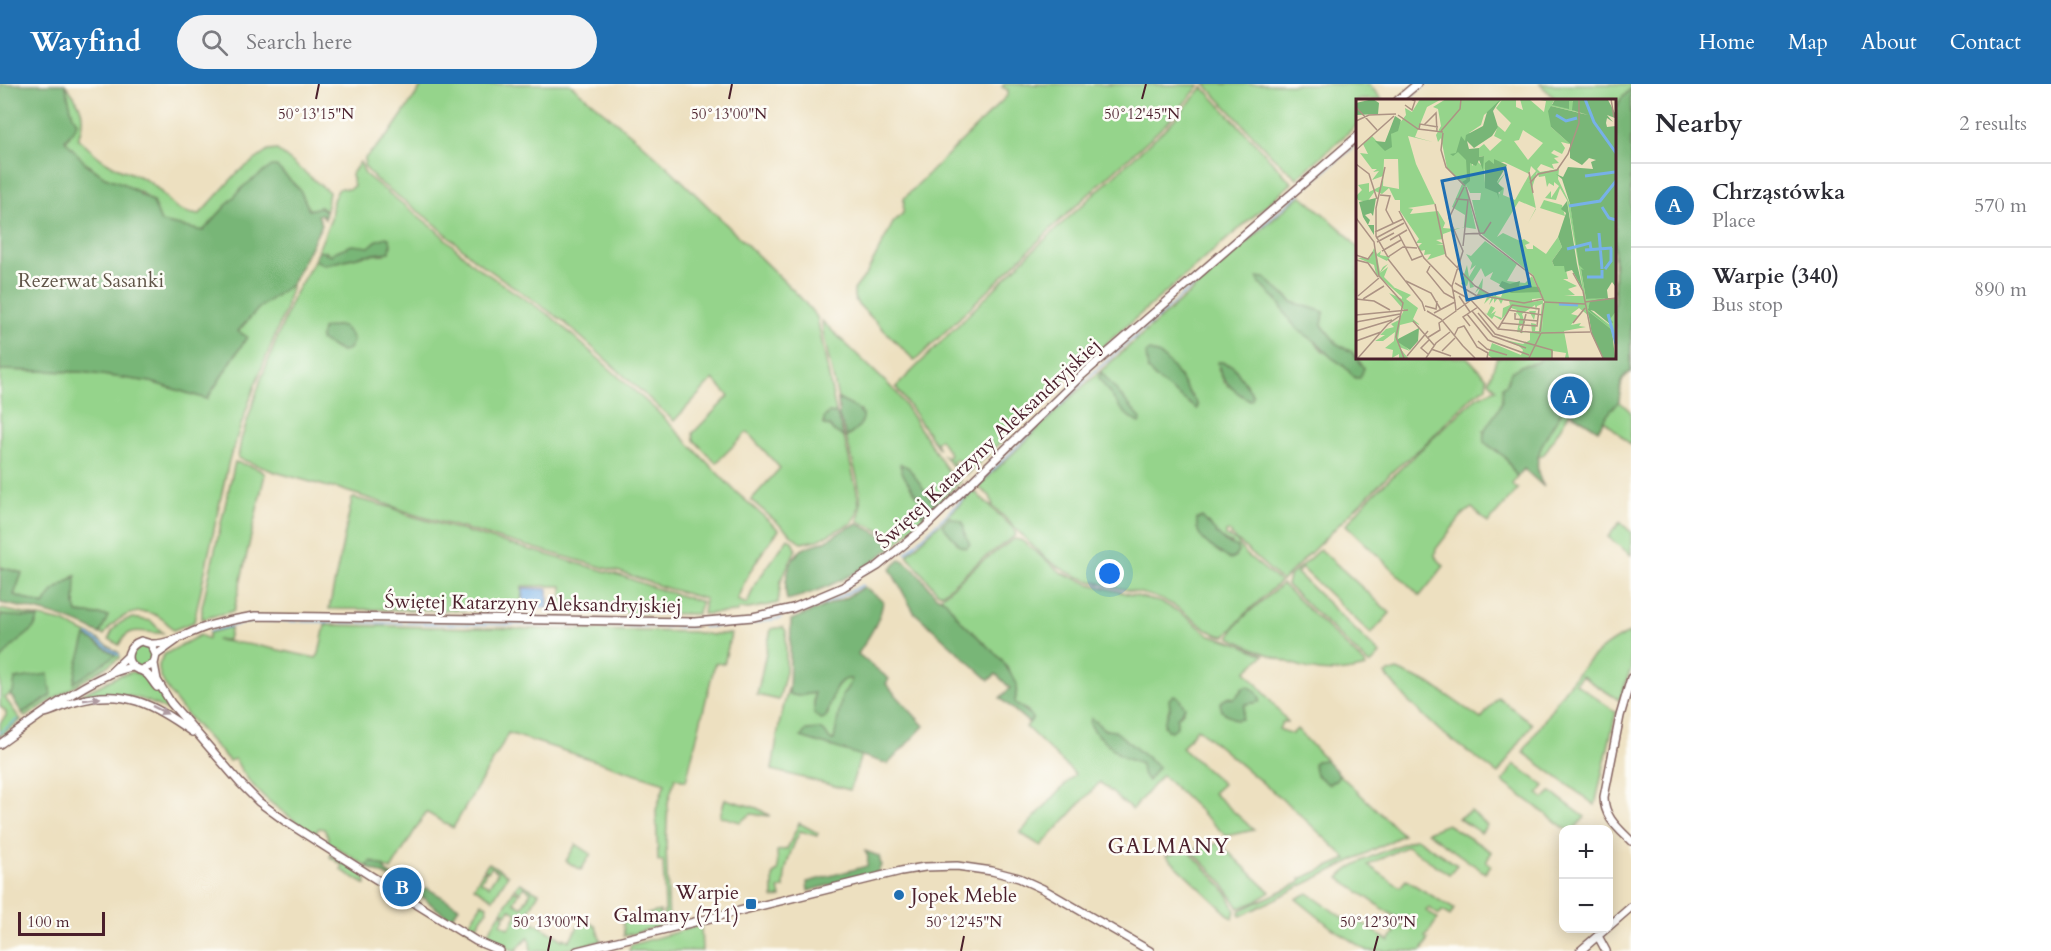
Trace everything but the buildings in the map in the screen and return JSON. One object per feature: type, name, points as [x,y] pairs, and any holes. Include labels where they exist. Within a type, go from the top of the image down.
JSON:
[{"type":"street","points":[[1399,99],[1417,84]]},
{"type":"street","name":"Świętej Katarzyny Aleksandryjskiej","points":[[151,644],[158,644],[231,620],[273,615],[716,621],[774,613],[825,596],[870,572],[912,540],[1081,376],[1356,138]]},
{"type":"street","name":"Świętej Katarzyny Aleksandryjskiej","points":[[156,655],[181,637]]},
{"type":"street","points":[[133,667],[128,651],[135,643],[151,644],[156,655],[154,664],[157,680],[164,694]]},
{"type":"street","points":[[107,675],[128,656]]},
{"type":"street","points":[[141,670],[146,670],[154,664]]},
{"type":"street","points":[[0,744],[72,694],[107,675],[133,667],[141,670],[247,790],[285,821],[476,940],[500,951]]},
{"type":"street","points":[[1631,678],[1618,726],[1604,802],[1606,813],[1631,841]]},
{"type":"street","points":[[45,713],[86,699],[108,697],[130,699],[165,712],[203,741]]},
{"type":"street","points":[[577,951],[901,871],[942,866],[992,871],[1030,882],[1150,951]]},
{"type":"street","points":[[1613,923],[1631,907]]},
{"type":"street","points":[[1581,951],[1602,933]]},
{"type":"street","points":[[1598,936],[1606,951]]},
{"type":"green space","name":"Rezerwat Sasanki","points":[[0,84],[65,84],[73,116],[77,122],[65,140],[87,165],[153,202],[161,222],[203,231],[244,186],[272,166],[276,166],[300,190],[309,210],[320,207],[326,211],[325,219],[322,214],[318,215],[322,224],[292,284],[259,308],[238,331],[247,337],[207,399],[151,382],[81,372],[0,370]]},
{"type":"green space","points":[[65,84],[81,110],[82,123],[78,139],[104,161],[146,180],[180,210],[199,215],[238,172],[268,151],[277,150],[329,192],[326,211],[320,207],[309,210],[300,190],[244,186],[203,231],[161,222],[153,202],[140,192],[105,177],[64,147],[77,122],[73,117]]},
{"type":"green space","points":[[423,84],[570,84],[670,169],[800,297],[817,317],[836,412],[830,413],[827,426],[844,437],[857,491],[859,504],[857,515],[852,523],[818,540],[801,543],[751,500],[780,468],[747,432],[716,463],[694,440],[693,433],[729,396],[713,379],[674,421],[563,321],[475,260],[435,224],[375,179],[364,166],[365,158],[390,133]]},
{"type":"green space","points":[[1004,84],[1200,85],[1168,122],[1055,225],[915,361],[858,304],[854,298],[854,290],[867,273],[893,223],[903,213],[904,198],[1008,95],[1008,90],[1002,87]]},
{"type":"green space","points":[[1205,84],[1369,84],[1381,99],[1356,99],[1356,126],[1297,178],[1272,156]]},
{"type":"green space","points":[[1540,84],[1631,84],[1631,372],[1622,381],[1619,401],[1631,412],[1631,445],[1604,420],[1598,430],[1570,412],[1545,453],[1523,469],[1484,432],[1488,445],[1505,457],[1517,477],[1512,484],[1518,489],[1488,523],[1472,508],[1463,514],[1436,549],[1435,556],[1444,566],[1420,596],[1346,525],[1367,500],[1477,397],[1496,389],[1489,381],[1497,358],[1616,358],[1616,99],[1555,99]]},
{"type":"green space","points":[[1203,87],[1292,183],[1063,381],[967,475],[970,469],[956,459],[953,462],[957,471],[943,455],[949,457],[950,454],[940,439],[936,443],[939,449],[896,387],[1029,254],[1170,124]]},
{"type":"green space","points":[[1631,88],[1631,372],[1625,375],[1621,382],[1619,401],[1598,430],[1564,408],[1546,436],[1538,456],[1537,466],[1544,487],[1524,469],[1517,477],[1505,457],[1484,442],[1484,436],[1486,427],[1500,406],[1503,386],[1506,385],[1511,372],[1522,365],[1536,363],[1541,358],[1616,358],[1616,108]]},
{"type":"green space","points":[[360,162],[365,174],[435,229],[474,265],[552,317],[657,411],[736,492],[779,530],[755,563],[737,600],[747,604],[755,584],[788,538],[794,543],[796,549],[781,580],[778,603],[738,609],[737,612],[703,614],[705,599],[623,573],[412,514],[337,488],[275,472],[238,458],[241,440],[261,379],[294,295],[313,263],[331,219],[333,200],[338,190],[354,186],[351,175]],"holes":[[[376,241],[385,254],[365,255],[325,265],[325,251],[331,255],[345,248],[370,247]],[[335,326],[342,352],[332,347],[322,329]]]},
{"type":"green space","points":[[1301,195],[1342,230],[1356,246],[1356,357],[1352,352],[1337,344],[1322,325],[1324,312],[1292,302],[1285,295],[1277,300],[1322,350],[1343,365],[1355,378],[1364,368],[1356,358],[1468,358],[1487,378],[1486,387],[1475,394],[1422,447],[1395,469],[1282,581],[1231,533],[1226,532],[1226,536],[1236,541],[1246,554],[1280,582],[1247,612],[1226,636],[1212,632],[1178,608],[1158,598],[1089,581],[1062,569],[1033,547],[991,505],[993,505],[990,496],[978,487],[1071,397]],"holes":[[[1222,362],[1233,366],[1252,395],[1245,398],[1225,383],[1218,369]],[[1148,370],[1180,377],[1198,406],[1160,382]],[[1202,517],[1220,537],[1232,543],[1229,558],[1210,546]]]},
{"type":"green space","points":[[386,237],[391,243],[390,252],[365,255],[324,265],[315,260],[320,251],[331,255],[352,245],[369,247]]},
{"type":"green space","points":[[1257,277],[1265,278],[1292,302],[1324,312],[1322,325],[1337,344],[1352,352],[1364,368],[1360,378],[1355,378],[1315,341],[1301,332],[1290,321],[1277,300],[1260,284]]},
{"type":"green space","points":[[292,284],[285,311],[255,385],[229,460],[194,622],[173,630],[156,615],[137,612],[119,619],[104,635],[100,634],[108,616],[77,613],[75,576],[53,591],[44,605],[14,595],[22,573],[0,567],[0,370],[81,372],[151,382],[207,399],[247,337],[238,331],[259,308]]},
{"type":"green space","points":[[822,321],[897,393],[944,465],[961,481],[896,544],[883,532],[858,521],[859,489],[846,436],[850,435],[862,422],[861,411],[838,399]],"holes":[[[903,474],[935,504],[924,516],[921,513],[924,504]]]},
{"type":"green space","points":[[343,326],[351,335],[353,342],[349,349],[342,352],[320,340],[322,329]]},
{"type":"green space","points":[[1149,351],[1157,353],[1170,364],[1196,402],[1197,409],[1160,382],[1148,370],[1146,354]]},
{"type":"green space","points":[[1218,362],[1233,366],[1253,395],[1252,399],[1244,397],[1229,385],[1219,369]]},
{"type":"green space","points":[[1101,372],[1141,419],[1140,423],[1128,416],[1117,404],[1099,378]]},
{"type":"green space","points":[[838,399],[856,408],[863,415],[858,428],[846,436],[839,416]]},
{"type":"green space","points":[[836,412],[844,437],[833,431],[830,426],[824,425],[824,418],[828,413]]},
{"type":"green space","points":[[235,462],[255,467],[265,474],[234,611],[202,619],[202,607]]},
{"type":"green space","points":[[900,464],[908,467],[935,504],[924,516],[921,513],[924,504],[913,491]]},
{"type":"green space","points":[[974,491],[1013,528],[1016,535],[981,560],[943,593],[938,593],[907,555]]},
{"type":"green space","points":[[354,498],[622,576],[702,602],[697,614],[561,612],[562,586],[522,586],[521,611],[329,609]]},
{"type":"green space","points":[[950,517],[963,522],[970,544],[966,548],[960,546],[942,525]]},
{"type":"green space","points":[[1202,517],[1225,542],[1238,547],[1234,558],[1229,559],[1202,538],[1197,519]]},
{"type":"green space","points":[[1620,522],[1631,532],[1631,555],[1608,537]]},
{"type":"green space","points":[[858,524],[884,536],[891,548],[842,580],[787,600],[788,572],[798,553]]},
{"type":"green space","points":[[1014,539],[1021,540],[1062,573],[1090,584],[1163,603],[1181,613],[1210,635],[1237,643],[1264,655],[1246,671],[1288,722],[1282,722],[1279,729],[1292,734],[1297,729],[1326,760],[1316,774],[1323,780],[1336,780],[1339,774],[1403,835],[1239,915],[1243,909],[1301,882],[1300,879],[1347,859],[1295,810],[1197,728],[1182,748],[1223,784],[1213,793],[1254,830],[1226,836],[1162,775],[1132,810],[1100,782],[1041,846],[1020,833],[1075,774],[1026,727],[1032,719],[1028,711],[1015,703],[1017,688],[1015,681],[1002,660],[961,621],[941,597],[980,563]],"holes":[[[1243,688],[1259,702],[1245,704],[1243,715],[1236,720],[1222,711],[1227,697],[1235,698]],[[1170,706],[1183,712],[1177,718],[1172,731],[1164,726]],[[1097,722],[1100,727],[1111,732],[1158,767],[1148,780],[1141,764],[1119,754],[1095,732]]]},
{"type":"green space","points":[[1320,549],[1390,613],[1371,634],[1302,568],[1297,573],[1380,654],[1370,665],[1287,585],[1289,577]]},
{"type":"green space","points":[[901,559],[915,570],[936,596],[946,601],[961,621],[1002,660],[1017,684],[1015,703],[1031,715],[1032,719],[1029,723],[1000,698],[1010,688],[996,674],[989,680],[914,612],[890,569]]},
{"type":"green space","points":[[0,567],[22,573],[14,595],[44,605],[53,591],[76,576],[75,606],[77,613],[108,616],[100,634],[51,614],[0,603]]},
{"type":"green space","points":[[1282,584],[1366,667],[1355,670],[1319,671],[1273,657],[1230,637],[1245,616]]},
{"type":"green space","points":[[864,587],[883,601],[877,622],[858,654],[889,679],[886,684],[924,726],[888,764],[801,737],[806,730],[819,729],[825,732],[830,740],[834,740],[842,696],[851,679],[844,680],[836,687],[828,713],[825,718],[821,719],[814,714],[814,693],[798,696],[789,694],[791,620],[845,598]]},
{"type":"green space","points":[[0,609],[63,622],[94,637],[119,653],[120,658],[25,717],[22,713],[42,702],[13,692],[5,698],[21,720],[0,737],[0,723],[6,716],[6,712],[0,706]],"holes":[[[87,637],[116,655],[74,682]]]},
{"type":"green space","points":[[0,616],[38,618],[31,631],[0,661]]},
{"type":"green space","points":[[133,618],[151,621],[163,633],[133,632],[123,638],[119,645],[109,639],[112,631],[118,625]]},
{"type":"green space","points":[[325,625],[731,634],[724,664],[715,663],[686,781],[675,778],[668,802],[666,845],[669,924],[663,913],[665,911],[663,861],[658,861],[656,810],[665,783],[508,733],[453,828],[426,812],[391,870],[371,861],[369,868],[326,841],[329,839],[324,829],[319,828],[316,832],[318,836],[260,793],[242,772],[235,759],[229,761],[176,702],[161,677],[159,665],[165,654],[200,635],[208,639],[209,633],[231,627],[228,640],[216,640],[260,646],[316,658],[319,654]]},
{"type":"green space","points":[[783,627],[786,631],[786,671],[779,700],[757,695],[771,629]]},
{"type":"green space","points":[[1630,633],[1631,669],[1619,700],[1582,676],[1575,683],[1616,712],[1595,805],[1523,752],[1582,668],[1597,653]]},
{"type":"green space","points":[[86,636],[116,655],[74,683],[77,666]]},
{"type":"green space","points":[[138,643],[151,646],[154,662],[143,669],[132,664],[130,653]]},
{"type":"green space","points":[[1397,670],[1432,685],[1481,719],[1498,697],[1532,724],[1498,774],[1440,731],[1409,702],[1385,674]]},
{"type":"green space","points":[[132,672],[146,678],[177,716],[148,702],[124,696],[100,696],[69,701],[118,676]]},
{"type":"green space","points":[[48,674],[51,696],[22,713],[10,694],[13,692],[15,679]]},
{"type":"green space","points":[[849,677],[851,682],[834,740],[801,736],[861,755],[850,790],[772,770],[779,725],[788,689],[789,694],[798,696],[814,693],[814,708],[817,717],[822,719],[828,714],[839,683]]},
{"type":"green space","points":[[1248,686],[1256,691],[1260,699],[1259,702],[1245,704],[1242,719],[1236,720],[1222,711],[1220,703],[1222,701],[1235,698],[1243,688]]},
{"type":"green space","points":[[1174,695],[1185,707],[1177,718],[1177,727],[1172,731],[1167,730],[1164,723],[1170,709],[1169,699]]},
{"type":"green space","points":[[1091,718],[1105,730],[1115,731],[1158,767],[1148,781],[1142,773],[1141,764],[1119,754],[1095,732],[1090,724]]},
{"type":"green space","points":[[1326,760],[1339,774],[1336,780],[1328,784],[1316,774],[1313,764],[1316,761]]},
{"type":"green space","points":[[1514,764],[1544,786],[1538,794],[1544,799],[1551,792],[1585,817],[1578,825],[1561,825],[1503,782]]},
{"type":"green space","points":[[725,799],[757,808],[770,816],[751,814],[740,822],[720,816]]},
{"type":"green space","points":[[1471,811],[1487,825],[1481,833],[1458,818]]},
{"type":"green space","points":[[799,823],[818,833],[817,836],[800,831],[785,873],[784,888],[779,889],[781,897],[773,898],[773,874],[778,871],[777,851],[787,849]]},
{"type":"green space","points":[[1447,824],[1492,852],[1486,861],[1491,865],[1485,873],[1427,832]]},
{"type":"green space","points":[[1416,838],[1457,865],[1449,874],[1407,846],[1368,865],[1400,887],[1406,880],[1454,909],[1450,916],[1442,911],[1439,915],[1429,908],[1426,911],[1438,919],[1425,937],[1428,939],[1422,951],[1367,951],[1332,928],[1296,899],[1308,893],[1350,923],[1355,918],[1389,941],[1395,932],[1390,928],[1394,921],[1406,929],[1408,926],[1339,878],[1364,860]]},
{"type":"green space","points":[[1219,843],[1270,892],[1255,902],[1239,908],[1221,881],[1193,852],[1194,849]]},
{"type":"green space","points":[[576,844],[591,854],[581,870],[566,861]]},
{"type":"green space","points":[[1188,850],[1228,895],[1235,910],[1233,919],[1166,856]]},
{"type":"green space","points":[[865,851],[879,856],[881,865],[878,872],[808,891],[807,882],[867,866],[868,857]]},
{"type":"green space","points":[[331,855],[365,876],[366,885],[341,870],[342,865],[330,857]]},
{"type":"green space","points":[[371,861],[383,866],[387,873],[405,884],[412,882],[424,889],[427,888],[459,907],[452,918],[447,916],[406,886],[369,868]]},
{"type":"green space","points":[[489,863],[508,875],[493,899],[474,887],[483,871],[486,872],[481,882],[489,886],[498,872],[491,867],[488,872],[484,869]]},
{"type":"green space","points":[[520,883],[539,893],[525,917],[563,940],[564,938],[569,941],[583,919],[596,926],[601,941],[560,951],[531,951],[529,937],[516,951],[484,939],[501,912],[505,915],[501,924],[509,929],[517,914],[510,909],[507,914],[502,911],[514,890],[519,893],[514,902],[522,907],[531,892],[524,887],[521,892],[515,888]]},
{"type":"green space","points":[[482,903],[487,906],[487,910],[473,932],[466,928]]},
{"type":"green space","points":[[660,911],[660,926],[624,936],[623,920]]},
{"type":"green space","points":[[701,925],[702,951],[629,951],[631,945]]},
{"type":"water","points":[[523,588],[548,589],[548,608],[524,608]]},
{"type":"waterway","points":[[1408,99],[1426,84]]},
{"type":"waterway","points":[[1306,187],[1356,145]]},
{"type":"waterway","points":[[978,484],[1092,374],[1300,193]]},
{"type":"waterway","points":[[906,553],[971,491]]},
{"type":"waterway","points":[[790,615],[833,600],[863,585]]},
{"type":"waterway","points":[[703,627],[744,625],[781,618]]},
{"type":"waterway","points":[[209,631],[245,623],[269,621],[693,627]]},
{"type":"waterway","points":[[88,635],[119,655]]},
{"type":"waterway","points":[[0,733],[18,719]]},
{"type":"place","name":"Chrząstówka","points":[[1570,396]]},
{"type":"place","name":"Warpie (340)","points":[[402,887]]},
{"type":"place","name":"Jopek Meble","points":[[899,895]]},
{"type":"place","name":"Warpie Galmany (711)","points":[[751,904]]},
{"type":"district","name":"GALMANY","points":[[1169,846]]}]
